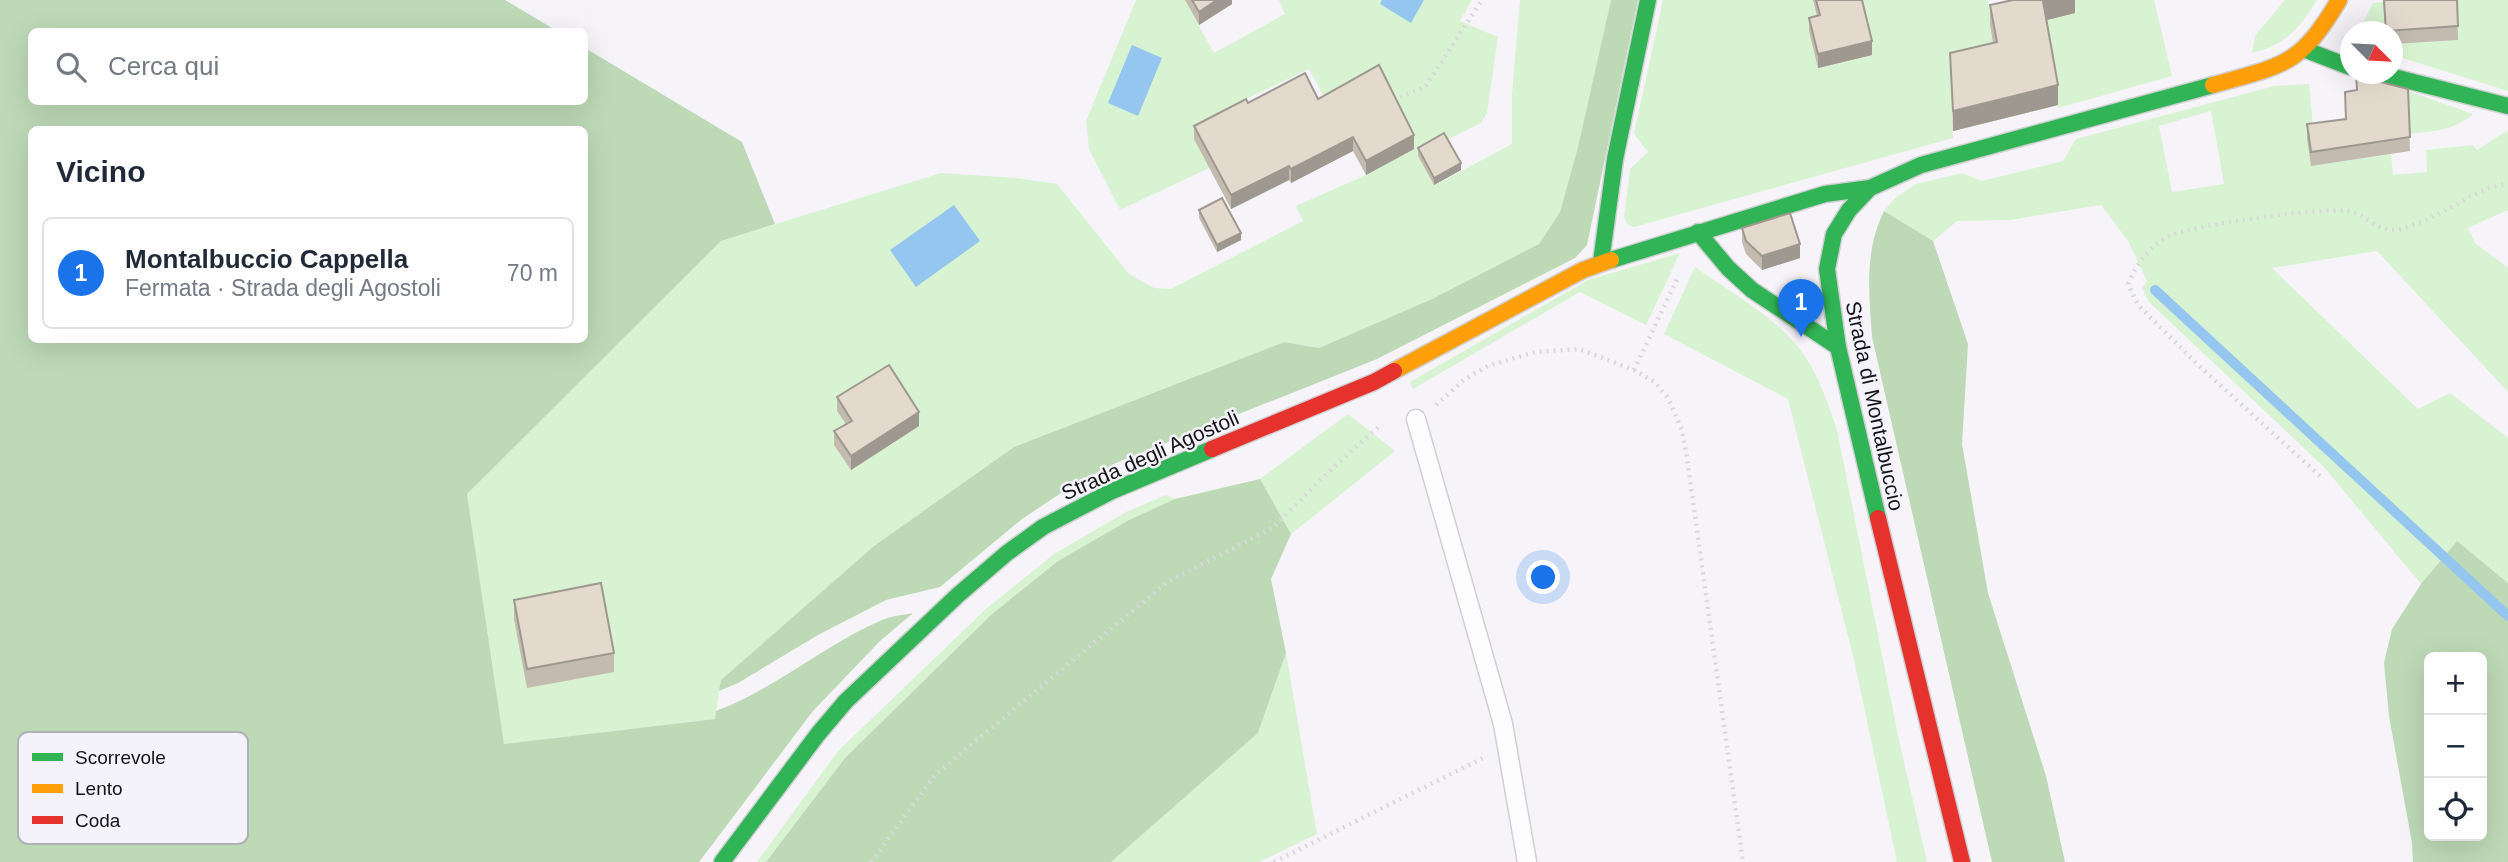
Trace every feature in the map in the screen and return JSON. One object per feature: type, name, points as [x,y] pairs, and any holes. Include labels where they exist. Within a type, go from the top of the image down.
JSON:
[{"type":"street","points":[[1601,262],[1615,159],[1648,0]]},
{"type":"street","name":"Strada di Montalbuccio","points":[[1962,862],[1927,727],[1838,347],[1827,269],[1830,247],[1841,220],[1870,188],[1921,165],[2292,61],[2306,50],[2339,0]]},
{"type":"street","points":[[2306,50],[2340,63]]},
{"type":"street","points":[[2403,79],[2508,106]]},
{"type":"street","name":"Strada degli Agostoli","points":[[722,862],[846,701],[958,595],[1026,539],[1066,514],[1101,496],[1398,370],[1538,293],[1601,262],[1825,194],[1870,188]]},
{"type":"street","points":[[1698,232],[1728,268],[1752,289],[1838,347]]},
{"type":"lane","points":[[1416,419],[1503,723],[1527,862]]},
{"type":"path","points":[[1400,97],[1426,88],[1482,0]]},
{"type":"path","points":[[2320,477],[2198,365],[2138,305],[2128,284],[2138,261],[2169,236],[2304,212],[2349,211],[2379,228],[2397,230],[2435,217],[2473,194],[2508,184]]},
{"type":"path","points":[[1634,370],[1682,267]]},
{"type":"path","points":[[871,862],[935,775],[1166,583],[1272,528],[1382,424],[1416,419],[1447,397],[1465,379],[1488,366],[1535,352],[1579,349],[1634,370],[1656,382],[1668,398],[1682,430],[1742,862]]},
{"type":"path","points":[[1350,391],[1361,409],[1382,424]]},
{"type":"path","points":[[1274,862],[1507,746]]},
{"type":"green space","points":[[0,0],[505,0],[552,28],[28,28],[28,105],[588,105],[588,50],[742,142],[775,224],[721,241],[467,494],[504,744],[715,719],[716,711],[759,691],[861,630],[886,619],[913,613],[880,641],[813,711],[699,862],[0,862]]},
{"type":"green space","points":[[1136,0],[1185,0],[1214,53],[1285,14],[1279,0],[1472,0],[1460,21],[1498,37],[1487,113],[1481,123],[1444,141],[1435,185],[1512,144],[1512,94],[1520,0],[1611,0],[1578,147],[1560,212],[1539,244],[1432,299],[1319,348],[1284,342],[1014,447],[874,546],[721,680],[715,719],[504,744],[467,494],[721,241],[941,173],[1016,178],[1057,184],[1129,274],[1154,288],[1171,289],[1303,221],[1296,206],[1366,175],[1414,149],[1329,106],[1309,69],[1240,102],[1209,168],[1120,210],[1089,149],[1086,121]]},
{"type":"green space","points":[[1611,0],[1638,0],[1587,245],[1575,258],[1377,359],[1116,463],[1070,487],[1022,519],[940,587],[886,600],[719,691],[721,680],[874,546],[1014,447],[1284,342],[1319,348],[1432,299],[1539,244],[1560,212],[1578,147]]},
{"type":"green space","points":[[1663,0],[1988,0],[1997,61],[1951,73],[1953,138],[1634,227],[1628,225],[1624,218],[1630,169],[1648,152],[1634,134]]},
{"type":"green space","points":[[2072,0],[2154,0],[2172,76],[2058,108],[2043,21]]},
{"type":"green space","points":[[2285,0],[2317,0],[2304,20],[2283,40],[2252,53],[2255,36]]},
{"type":"green space","points":[[2456,0],[2508,0],[2508,91],[2403,58],[2403,37]]},
{"type":"green space","points":[[2383,2],[2384,21],[2364,21],[2373,3]]},
{"type":"green space","points":[[2309,84],[2314,137],[2311,166],[2391,154],[2393,175],[2427,172],[2426,150],[2473,145],[2477,150],[2508,130],[2508,210],[2468,228],[2475,243],[2508,268],[2508,392],[2377,251],[2272,268],[2418,409],[2450,393],[2508,438],[2508,583],[2457,541],[2421,584],[2324,467],[2149,302],[2142,288],[2147,281],[2128,241],[2101,205],[2010,220],[1957,221],[1933,241],[1884,211],[1895,198],[1916,184],[1962,173],[1982,181],[2063,161],[2076,139],[2274,86]],"holes":[[[2211,111],[2224,184],[2172,192],[2159,126]]]},
{"type":"green space","points":[[2408,91],[2473,114],[2451,127],[2409,134]]},
{"type":"green space","points":[[1884,211],[1933,241],[1968,344],[1962,444],[1988,593],[2046,776],[2065,862],[1992,862],[1872,337],[1869,273],[1873,242]]},
{"type":"green space","points":[[1680,253],[1646,325],[1580,292],[1413,389],[1410,382],[1588,280]]},
{"type":"green space","points":[[1695,267],[1781,329],[1804,355],[1823,391],[1837,430],[1899,740],[1927,862],[1897,862],[1854,660],[1788,399],[1664,334]]},
{"type":"green space","points":[[1348,414],[1395,451],[1291,534],[1260,479]]},
{"type":"green space","points":[[1260,479],[1291,534],[1271,579],[1286,653],[1258,733],[1111,862],[766,862],[845,758],[992,614],[1058,561],[1129,520],[1175,499]]},
{"type":"green space","points":[[1166,495],[1175,499],[1129,520],[1058,561],[992,614],[845,758],[766,862],[757,862],[838,751],[987,608],[1054,554],[1126,512]]},
{"type":"green space","points":[[2457,541],[2508,583],[2508,862],[2413,862],[2389,716],[2384,663],[2392,629],[2421,584]]},
{"type":"green space","points":[[1286,653],[1317,834],[1259,862],[1111,862],[1258,733]]},
{"type":"water","points":[[1382,0],[1424,0],[1411,23],[1380,4]]},
{"type":"water","points":[[1132,45],[1162,58],[1138,116],[1108,103]]},
{"type":"water","points":[[954,205],[980,241],[916,287],[890,250]]},
{"type":"building","points":[[1192,0],[1217,0],[1199,12]]},
{"type":"building","points":[[1816,0],[1862,0],[1872,41],[1818,54],[1809,18],[1820,15]]},
{"type":"building","points":[[2013,0],[2048,0],[2043,1],[2058,85],[1953,111],[1950,53],[1997,42],[1990,5]]},
{"type":"building","points":[[2384,0],[2457,0],[2458,26],[2403,30],[2403,21],[2385,21]]},
{"type":"building","points":[[1379,65],[1414,135],[1366,161],[1353,137],[1291,169],[1289,166],[1231,195],[1194,126],[1246,99],[1248,103],[1305,73],[1318,99]]},
{"type":"building","points":[[2357,84],[2389,84],[2408,89],[2410,137],[2311,152],[2307,124],[2346,119],[2345,92],[2357,90]]},
{"type":"building","points":[[1444,133],[1461,163],[1434,178],[1418,148]]},
{"type":"building","points":[[1222,198],[1241,233],[1217,245],[1199,210]]},
{"type":"building","points":[[1790,213],[1800,244],[1762,256],[1746,241],[1742,228]]},
{"type":"building","points":[[889,365],[919,412],[851,456],[834,431],[852,421],[837,397]]},
{"type":"building","points":[[601,583],[614,653],[527,669],[514,600]]},
{"type":"waterway","points":[[2155,290],[2508,616]]},
{"type":"traffic: fast","points":[[1601,262],[1615,159],[1648,0]]},
{"type":"traffic: fast","points":[[2306,50],[2340,63]]},
{"type":"traffic: fast","points":[[2403,79],[2508,106]]},
{"type":"traffic: fast","points":[[1878,518],[1838,347],[1827,269],[1834,234],[1849,210],[1870,188],[1921,165],[2213,85]]},
{"type":"traffic: fast","points":[[1611,260],[1825,194],[1870,188]]},
{"type":"traffic: fast","points":[[1698,232],[1728,268],[1752,290],[1838,347]]},
{"type":"traffic: fast","points":[[722,862],[846,701],[958,595],[1007,553],[1043,527],[1112,491],[1212,449]]},
{"type":"traffic: slow","points":[[2213,85],[2257,73],[2288,60],[2313,38],[2339,0]]},
{"type":"traffic: slow","points":[[1394,371],[1583,270],[1611,260]]},
{"type":"traffic: jam","points":[[1212,449],[1374,382],[1394,371]]},
{"type":"traffic: jam","points":[[1878,518],[1962,862]]},
{"type":"place","name":"Montalbuccio Cappella","points":[[1801,337]]}]
